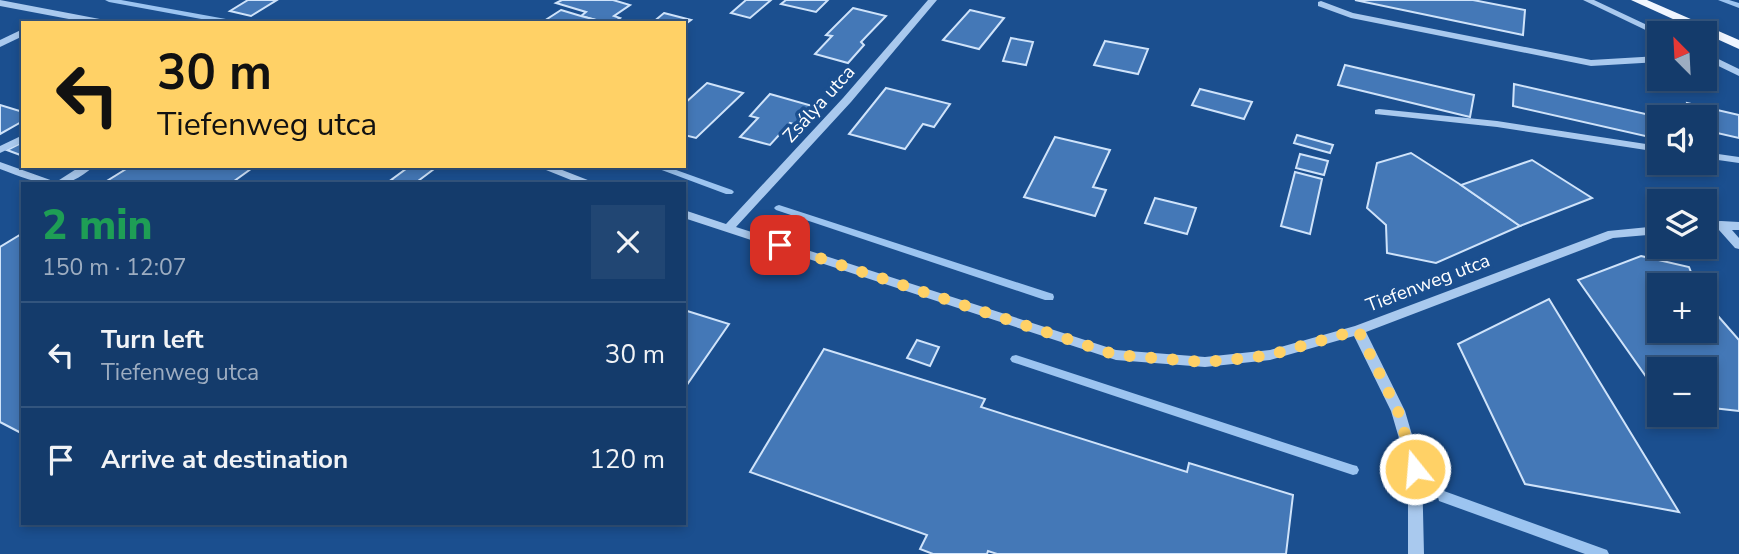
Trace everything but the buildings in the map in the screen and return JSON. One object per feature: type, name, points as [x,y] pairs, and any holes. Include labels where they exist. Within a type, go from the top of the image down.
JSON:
[{"type":"main road","points":[[1637,0],[1739,45]]},
{"type":"street","name":"Zsálya utca","points":[[728,229],[847,100],[933,0]]},
{"type":"street","points":[[1587,0],[1647,28]]},
{"type":"street","points":[[0,4],[94,21]]},
{"type":"street","points":[[1321,4],[1351,15],[1591,63],[1647,60]]},
{"type":"street","points":[[44,21],[55,14]]},
{"type":"street","points":[[0,44],[21,33]]},
{"type":"street","points":[[1717,62],[1739,73]]},
{"type":"street","points":[[1379,112],[1497,124],[1647,147]]},
{"type":"street","points":[[0,150],[21,139]]},
{"type":"street","points":[[1717,157],[1739,160]]},
{"type":"street","points":[[0,165],[47,182]]},
{"type":"street","points":[[64,182],[86,168]]},
{"type":"street","points":[[547,168],[587,182]]},
{"type":"street","name":"Tiefenweg utca","points":[[686,215],[1116,355],[1205,362],[1257,357],[1358,330],[1612,233],[1647,231]]},
{"type":"street","points":[[1717,225],[1739,226]]},
{"type":"street","points":[[1721,225],[1739,245]]},
{"type":"street","points":[[1358,330],[1398,411],[1415,469],[1416,554]]},
{"type":"waterway","points":[[109,0],[226,21]]},
{"type":"waterway","points":[[1722,0],[1739,6]]},
{"type":"waterway","points":[[661,168],[729,192]]},
{"type":"waterway","points":[[779,208],[1049,297]]},
{"type":"waterway","points":[[1016,359],[1353,470]]},
{"type":"waterway","points":[[1444,497],[1602,554]]},
{"type":"route","points":[[780,245],[1116,355],[1205,362],[1248,358],[1270,355],[1358,330],[1398,411],[1415,469]]}]
